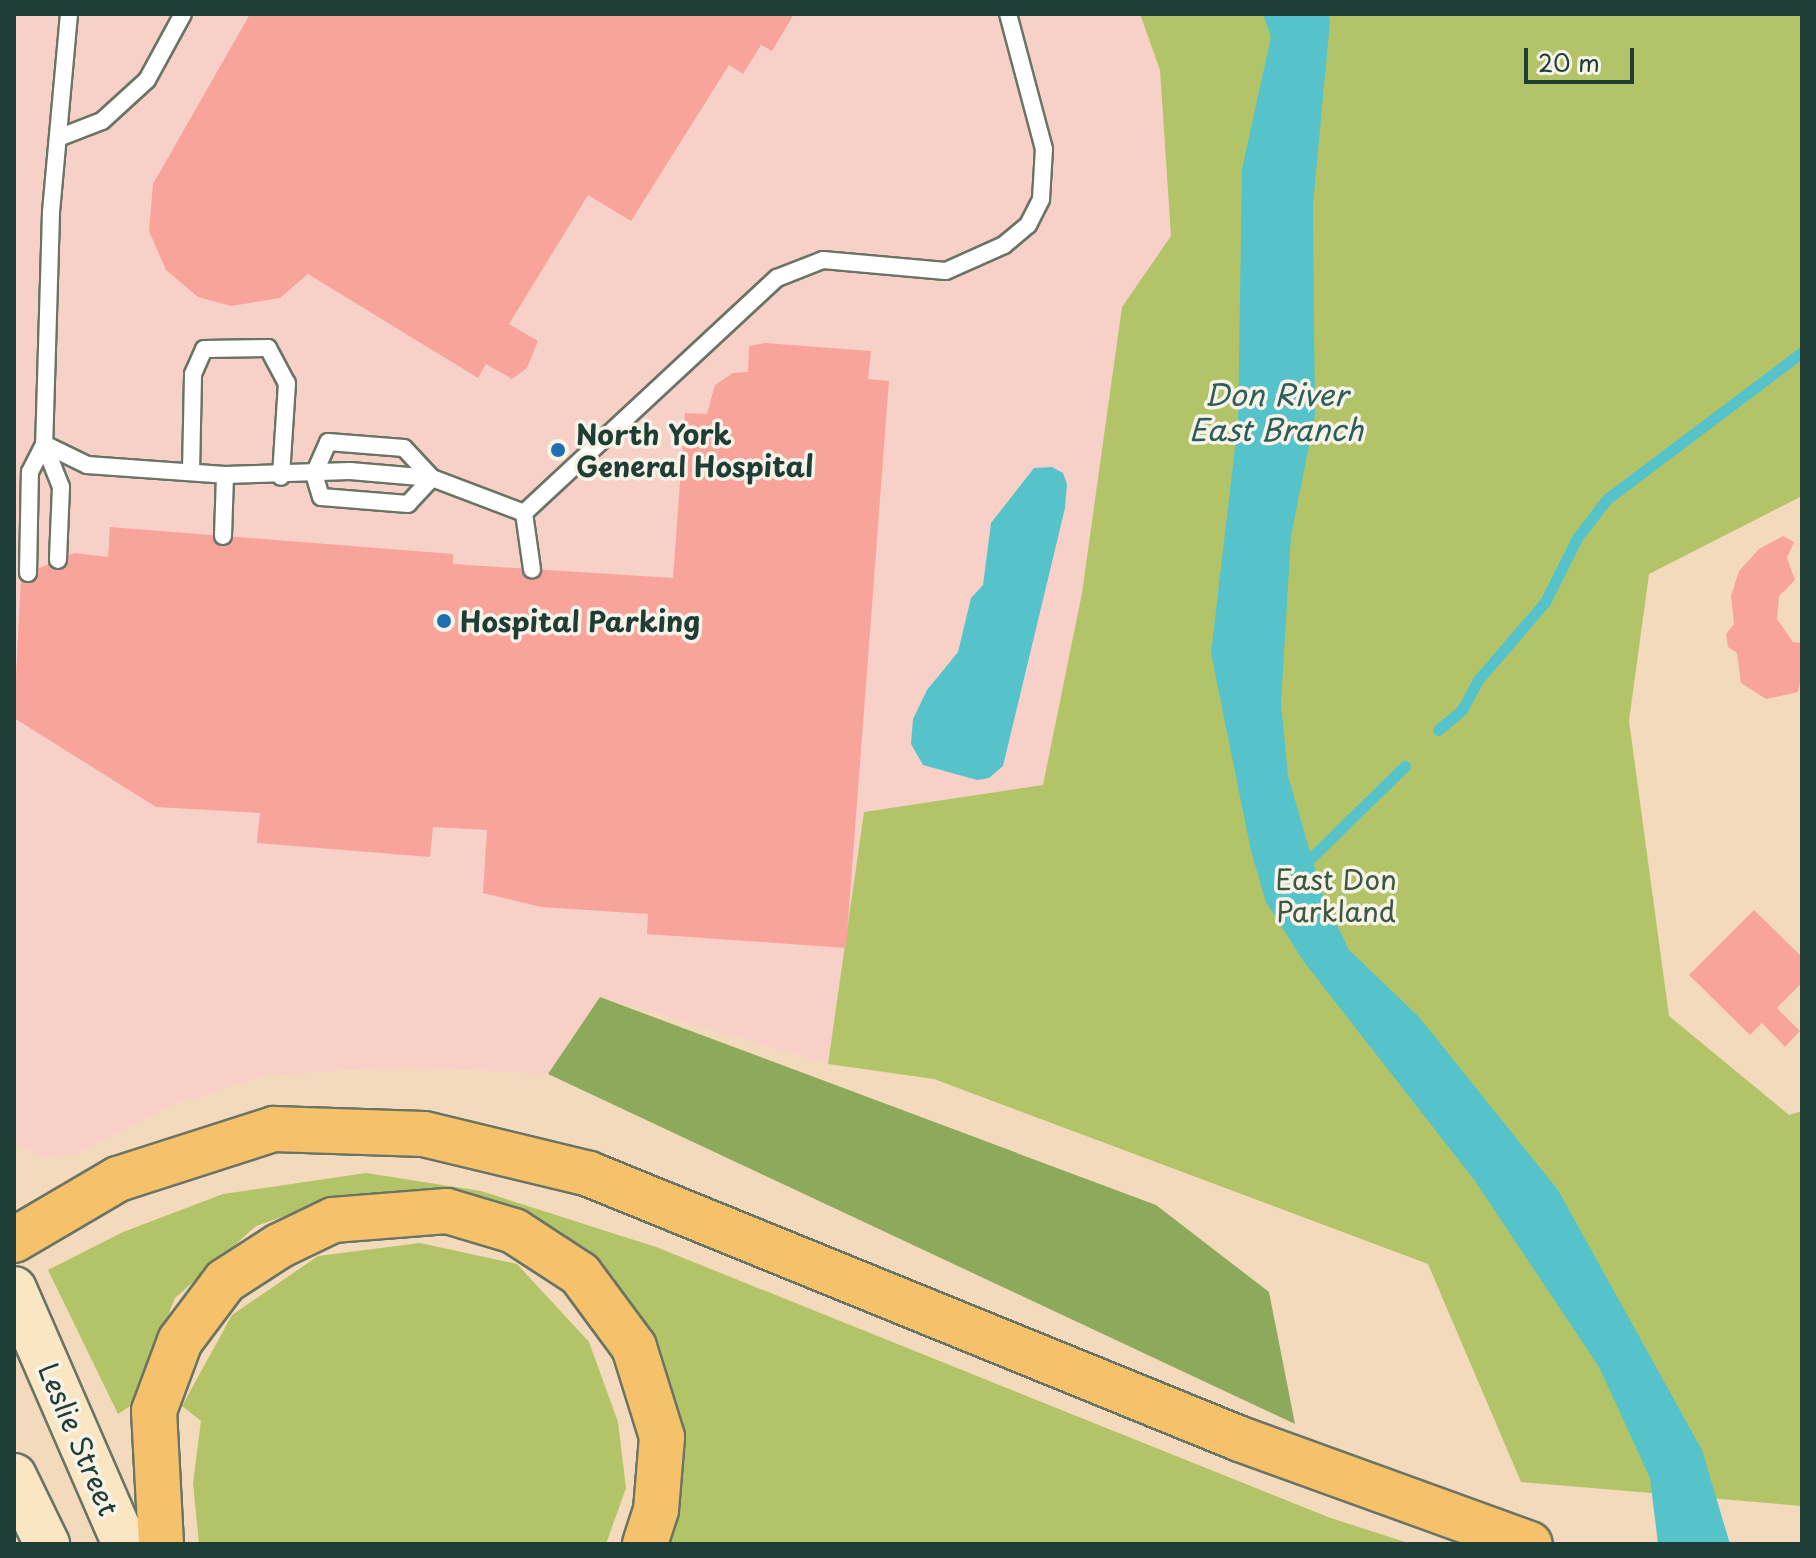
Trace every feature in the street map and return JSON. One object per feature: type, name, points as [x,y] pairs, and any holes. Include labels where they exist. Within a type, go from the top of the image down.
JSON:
[{"type":"highway","points":[[14,1240],[118,1179],[274,1129],[424,1134],[589,1174],[1240,1439],[1530,1544]]},
{"type":"highway","points":[[161,1544],[154,1411],[180,1341],[225,1281],[279,1246],[333,1220],[447,1211],[514,1231],[580,1274],[634,1347],[662,1437],[656,1510],[645,1544]]},
{"type":"main road","name":"Leslie Street","points":[[14,1289],[125,1544]]},
{"type":"main road","points":[[14,1476],[47,1544]]},
{"type":"lane","points":[[28,573],[30,472],[44,444],[58,138],[69,14]]},
{"type":"lane","points":[[58,138],[102,121],[147,80],[183,14]]},
{"type":"lane","points":[[524,513],[574,470],[777,278],[823,260],[946,271],[1004,245],[1028,225],[1041,199],[1044,149],[1008,14]]},
{"type":"lane","points":[[191,472],[193,374],[204,349],[268,348],[287,383],[281,477]]},
{"type":"lane","points":[[328,442],[340,442],[404,448],[432,478],[408,504],[321,497],[314,474],[328,442]]},
{"type":"lane","points":[[44,444],[87,465],[225,475],[281,477],[350,471],[432,478],[524,513]]},
{"type":"lane","points":[[44,444],[61,487],[58,560]]},
{"type":"lane","points":[[223,536],[225,475]]},
{"type":"lane","points":[[524,513],[532,569]]},
{"type":"shaded area","name":"North York General Hospital","points":[[14,14],[1140,14],[1160,70],[1171,237],[1122,307],[1082,593],[1043,785],[864,812],[828,1064],[600,997],[548,1074],[404,1067],[269,1075],[170,1106],[80,1153],[44,1159],[14,1144]]},
{"type":"green space","name":"East Don Parkland","points":[[1140,14],[1802,14],[1802,496],[1649,574],[1629,721],[1669,1016],[1789,1115],[1802,1111],[1802,1506],[1521,1482],[1428,1264],[934,1079],[828,1064],[864,812],[1043,785],[1082,593],[1122,307],[1171,236],[1160,70]]},
{"type":"green space","points":[[600,997],[1156,1205],[1269,1292],[1295,1424],[548,1074]]},
{"type":"green space","points":[[366,1173],[481,1191],[656,1247],[1328,1517],[1411,1544],[663,1544],[657,1352],[604,1267],[504,1212],[425,1194],[348,1194],[256,1226],[175,1298],[133,1404],[118,1414],[48,1270],[123,1232],[223,1194]]},
{"type":"green space","points":[[420,1243],[517,1264],[589,1342],[618,1422],[626,1488],[606,1544],[199,1544],[193,1483],[201,1421],[182,1406],[232,1315],[318,1256]]},
{"type":"water","name":"Don River East Branch","points":[[1263,14],[1328,14],[1330,21],[1313,205],[1315,416],[1291,536],[1281,703],[1288,776],[1323,896],[1349,950],[1419,1017],[1558,1190],[1702,1450],[1730,1544],[1658,1544],[1650,1478],[1599,1367],[1475,1181],[1304,962],[1266,902],[1251,851],[1211,653],[1238,422],[1242,169],[1271,37]]},
{"type":"water","points":[[1052,467],[1063,473],[1067,484],[1065,508],[1003,766],[989,778],[977,780],[923,765],[911,744],[913,719],[927,690],[958,652],[971,598],[983,585],[991,523],[1034,468]]},
{"type":"building","points":[[250,14],[794,14],[772,51],[761,45],[743,74],[729,65],[631,221],[588,195],[509,324],[538,341],[527,368],[512,379],[486,364],[478,378],[308,274],[280,298],[231,306],[198,297],[166,270],[149,231],[153,184]]},
{"type":"building","name":"Hospital Parking","points":[[765,343],[871,351],[868,379],[889,381],[846,948],[647,934],[648,914],[541,907],[483,893],[487,830],[433,827],[430,857],[257,843],[260,813],[156,807],[14,718],[21,576],[74,553],[108,557],[110,527],[453,554],[453,564],[673,578],[685,413],[707,414],[715,385],[733,373],[748,372],[749,346]]},
{"type":"building","points":[[1783,536],[1794,542],[1787,558],[1795,580],[1779,596],[1777,619],[1793,642],[1802,643],[1802,671],[1798,692],[1766,699],[1741,683],[1737,653],[1728,647],[1726,634],[1734,624],[1731,596],[1739,571],[1759,549]]},
{"type":"building","points":[[1754,910],[1802,957],[1802,983],[1777,1008],[1800,1031],[1785,1047],[1762,1023],[1750,1035],[1689,975]]},
{"type":"waterway","points":[[1438,730],[1462,710],[1478,680],[1545,602],[1577,538],[1607,499],[1802,352]]},
{"type":"waterway","points":[[1300,862],[1312,857],[1405,766]]},
{"type":"place","name":"North York General Hospital","points":[[558,450]]},
{"type":"place","name":"Hospital Parking","points":[[444,621]]}]
